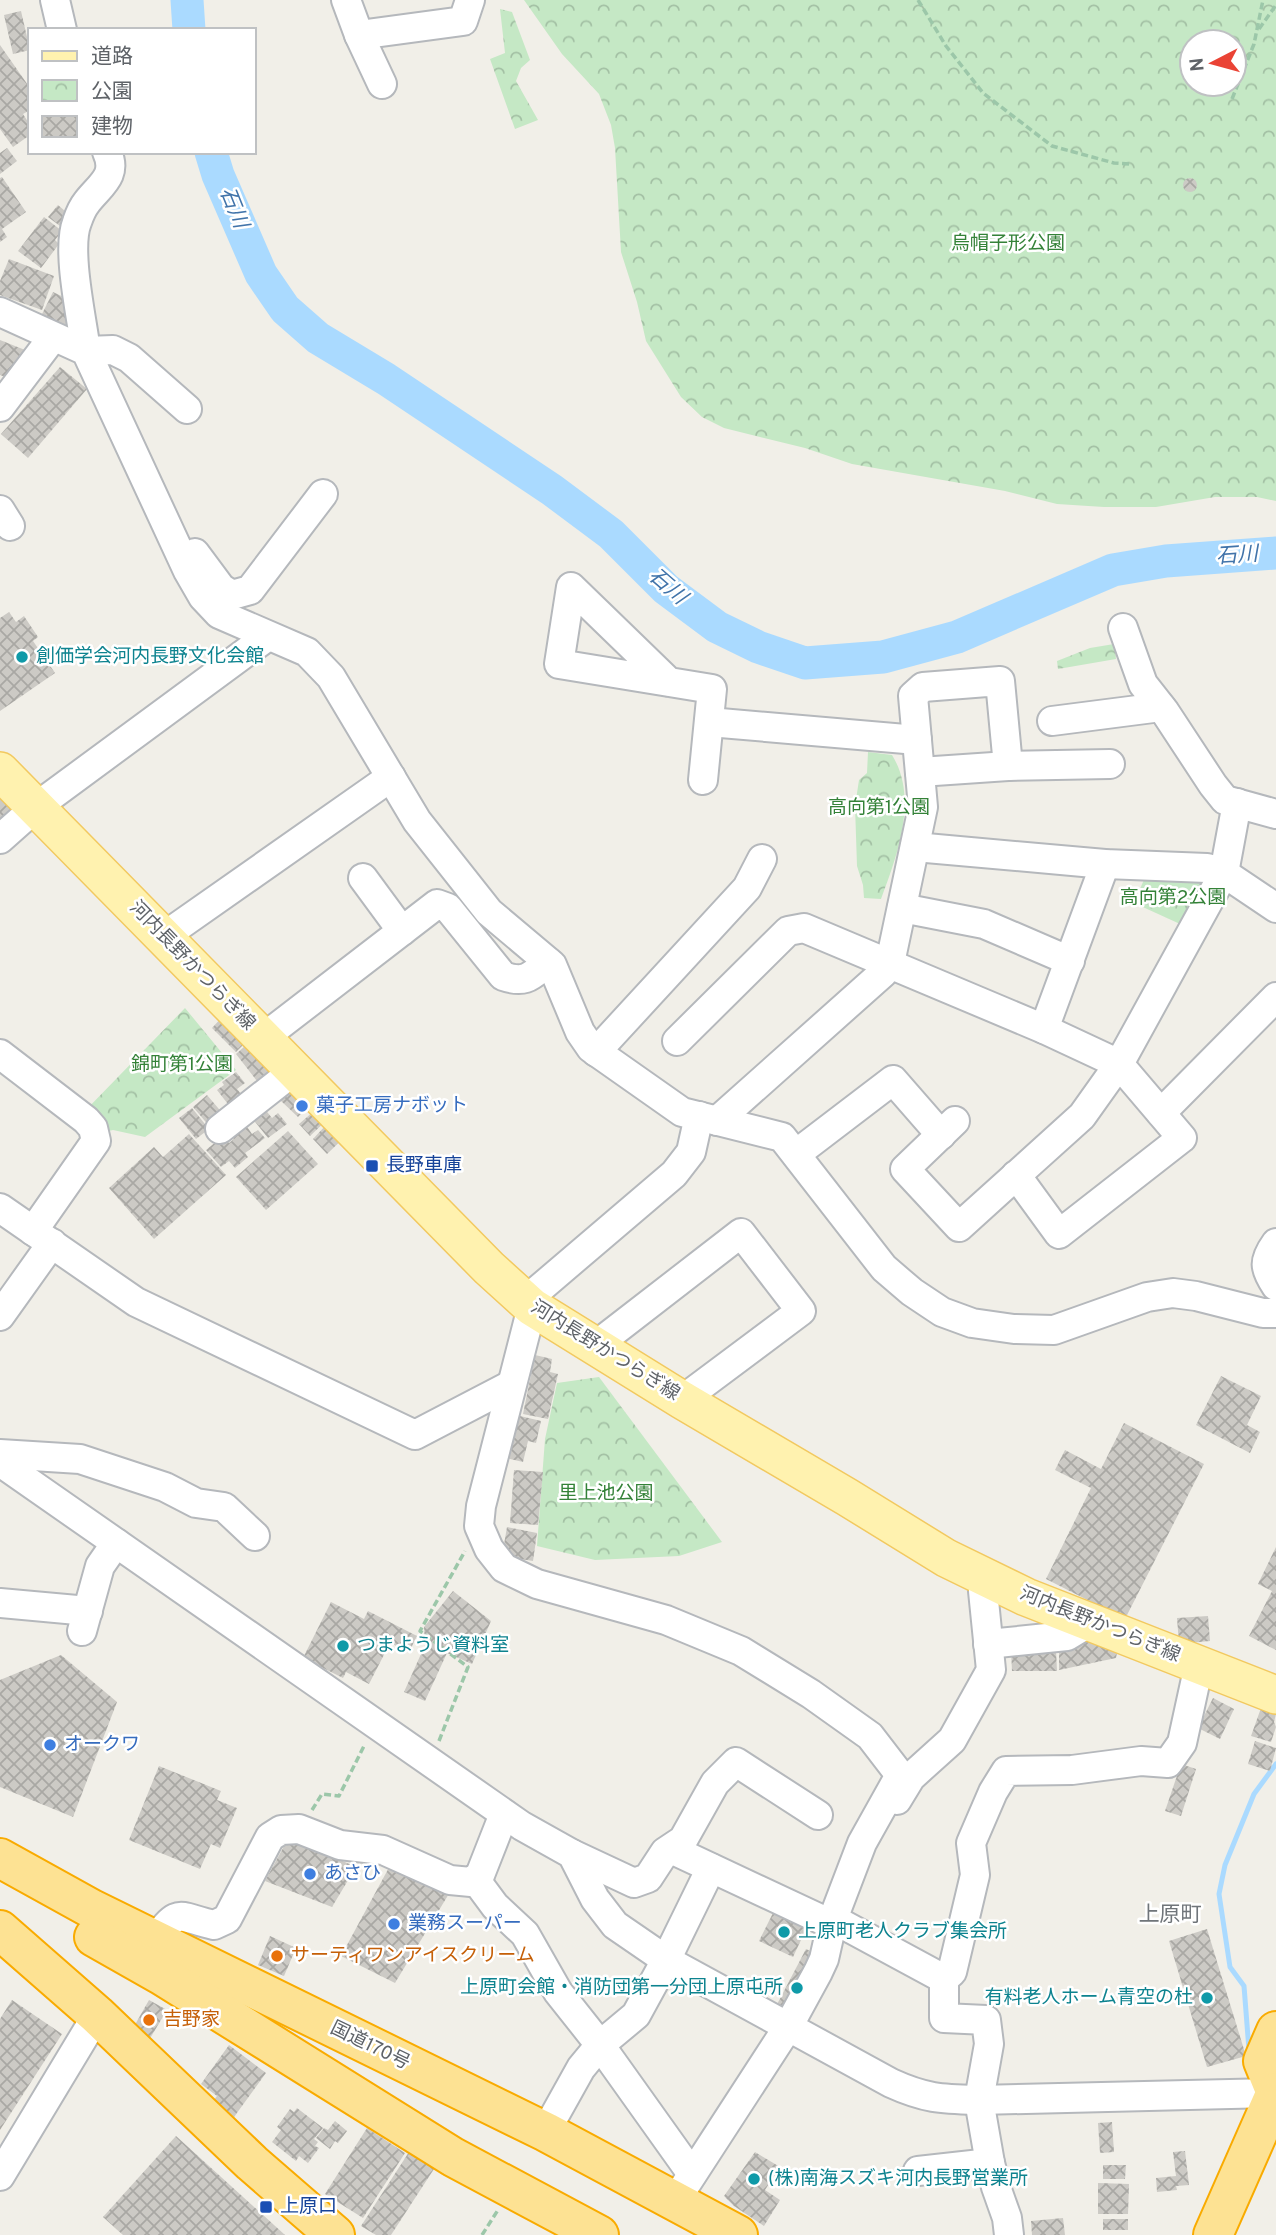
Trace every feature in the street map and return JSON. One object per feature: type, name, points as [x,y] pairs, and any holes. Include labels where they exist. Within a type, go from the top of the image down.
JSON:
[{"type":"highway","name":"国道170号","points":[[0,1858],[155,1941],[546,2132],[684,2188],[738,2235]]},
{"type":"highway","points":[[0,1885],[161,1975],[453,2157],[599,2235]]},
{"type":"highway","points":[[0,1930],[97,2015],[252,2163],[335,2235]]},
{"type":"highway","points":[[1213,2235],[1276,2092],[1263,2061],[1276,2031]]},
{"type":"main road","name":"河内長野かつらぎ線","points":[[0,771],[489,1268],[529,1304],[682,1401],[946,1558],[1026,1597],[1276,1695]]},
{"type":"street","points":[[55,0],[62,28]]},
{"type":"street","points":[[346,0],[382,84]]},
{"type":"street","points":[[359,35],[463,21],[470,0]]},
{"type":"street","points":[[108,154],[111,174],[86,203],[76,224],[74,257],[86,351],[203,597],[219,614],[307,652],[331,677],[417,821],[489,912],[552,965],[580,1032],[596,1052],[682,1112],[782,1137],[884,1268],[912,1292],[943,1312],[972,1322],[1014,1329],[1054,1330],[1147,1297],[1173,1293],[1276,1313]]},
{"type":"street","points":[[0,312],[86,351],[113,350],[129,358],[187,410]]},
{"type":"street","points":[[0,407],[53,337]]},
{"type":"street","points":[[167,526],[184,538],[221,588],[232,595],[250,590],[323,494]]},
{"type":"street","points":[[1123,628],[1143,684],[1225,800],[1276,814]]},
{"type":"street","points":[[0,839],[36,807],[268,636]]},
{"type":"street","points":[[475,1879],[495,1906],[526,1934],[558,1992],[600,2045],[684,2188],[788,2027],[824,1959],[832,1922],[862,1843],[900,1775],[870,1736],[811,1694],[741,1651],[666,1620],[622,1610],[537,1584],[504,1568],[489,1549],[480,1526],[481,1506],[529,1304],[674,1174],[691,1153],[708,1119],[883,973],[890,963],[923,807],[913,696],[923,687],[1000,681],[1008,766]]},
{"type":"street","points":[[669,682],[712,689],[703,780]]},
{"type":"street","points":[[1052,721],[1161,707]]},
{"type":"street","points":[[709,722],[917,740]]},
{"type":"street","points":[[920,772],[1008,766],[1110,764]]},
{"type":"street","points":[[163,937],[391,777]]},
{"type":"street","points":[[796,1154],[893,1080],[948,1128],[905,1169],[959,1227],[1082,1116],[1119,1064],[1224,873],[1237,803]]},
{"type":"street","points":[[915,848],[1105,864],[1207,869],[1224,873],[1276,908]]},
{"type":"street","points":[[596,1052],[747,888],[762,859]]},
{"type":"street","points":[[1044,1029],[1105,864]]},
{"type":"street","points":[[362,878],[401,931]]},
{"type":"street","points":[[262,1038],[437,904],[448,908],[503,976],[515,981],[528,978],[548,962]]},
{"type":"street","points":[[902,908],[984,925],[1070,961]]},
{"type":"street","points":[[677,1041],[788,931],[804,928],[1044,1029],[1119,1064],[1182,1138],[1059,1234],[1016,1175]]},
{"type":"street","points":[[1161,1113],[1276,997]]},
{"type":"street","points":[[0,1054],[86,1120],[93,1128],[96,1142],[0,1316]]},
{"type":"street","points":[[220,1129],[295,1070]]},
{"type":"street","points":[[0,1208],[136,1302],[415,1435],[511,1385]]},
{"type":"street","points":[[595,1346],[741,1233],[801,1311],[682,1401]]},
{"type":"street","points":[[1276,1243],[1267,1256],[1267,1272],[1276,1286]]},
{"type":"street","points":[[0,1454],[80,1459],[165,1487],[196,1503],[224,1507],[255,1536]]},
{"type":"street","points":[[0,1462],[504,1814],[572,1854],[634,1883],[648,1878],[665,1852],[683,1840],[715,1783],[736,1762],[818,1815]]},
{"type":"street","points":[[0,1603],[85,1621],[100,1566],[116,1543]]},
{"type":"street","points":[[862,1843],[888,1815],[911,1777],[952,1740],[991,1670],[982,1591],[984,1577]]},
{"type":"street","points":[[988,1644],[1068,1636],[1090,1622]]},
{"type":"street","points":[[1009,2235],[1007,2218],[990,2163],[979,2100],[989,2044],[986,2020],[944,2018],[944,1979],[952,1972],[975,1875],[971,1843],[993,1792],[1006,1772],[1072,1770],[1141,1761],[1168,1763],[1182,1743],[1199,1665]]},
{"type":"street","points":[[155,1941],[171,1919],[180,1915],[214,1925],[227,1919],[270,1837],[281,1830],[299,1829],[340,1845],[383,1850],[450,1880],[471,1882],[480,1875],[504,1814]]},
{"type":"street","points":[[671,1849],[832,1922],[944,1979]]},
{"type":"street","points":[[572,1854],[595,1899],[615,1925],[666,1960],[891,2084],[917,2095],[979,2100],[1276,2092]]},
{"type":"street","points":[[552,2120],[581,2068],[600,2045],[636,2015],[711,1868]]},
{"type":"street","points":[[0,2176],[97,2015]]},
{"type":"street","points":[[918,2171],[990,2163]]},
{"type":"path","points":[[918,0],[946,46],[983,93],[1052,146],[1114,163],[1131,164]]},
{"type":"path","points":[[1232,99],[1257,31],[1263,0]]},
{"type":"path","points":[[1257,31],[1276,5]]},
{"type":"path","points":[[431,1763],[468,1667],[420,1631],[480,1526]]},
{"type":"path","points":[[299,1829],[323,1794],[339,1796],[375,1724]]},
{"type":"green space","name":"烏帽子形公園","points":[[524,0],[1276,0],[1276,501],[1257,497],[1215,497],[1156,507],[1057,504],[1005,491],[852,464],[805,448],[724,428],[702,417],[681,397],[646,341],[621,252],[615,148],[611,125],[599,94],[562,54]]},
{"type":"green space","points":[[500,9],[512,12],[530,60],[521,68],[516,81],[538,120],[515,129],[490,59],[505,53]]},
{"type":"green space","points":[[1114,644],[1116,659],[1058,669],[1057,661],[1090,648]]},
{"type":"green space","name":"高向第1公園","points":[[868,752],[892,755],[904,790],[905,808],[899,846],[881,899],[864,898],[857,866],[855,806],[859,780],[867,773]]},
{"type":"green space","name":"高向第2公園","points":[[1146,875],[1200,880],[1205,885],[1180,924],[1134,903]]},
{"type":"green space","name":"錦町第1公園","points":[[185,1008],[236,1070],[145,1137],[113,1130],[104,1132],[84,1112]]},
{"type":"green space","name":"里上池公園","points":[[599,1377],[722,1542],[679,1556],[595,1560],[537,1546],[545,1439],[557,1383]]},
{"type":"building","points":[[21,11],[28,50],[13,54],[4,15]]},
{"type":"building","points":[[0,45],[28,85],[28,111],[23,114],[28,122],[28,136],[13,147],[0,129]]},
{"type":"building","points":[[7,148],[17,161],[0,174],[0,153]]},
{"type":"building","points":[[2,177],[26,212],[2,229],[7,237],[0,242],[0,178]]},
{"type":"building","points":[[1187,178],[1193,178],[1197,185],[1193,192],[1187,192],[1183,188],[1183,182]]},
{"type":"building","points":[[58,205],[73,218],[64,229],[48,217]]},
{"type":"building","points":[[44,217],[62,231],[55,240],[59,244],[41,268],[18,251]]},
{"type":"building","points":[[9,259],[54,276],[42,310],[0,295],[0,281]]},
{"type":"building","points":[[53,292],[78,304],[62,336],[37,324]]},
{"type":"building","points":[[0,340],[25,350],[13,380],[0,375]]},
{"type":"building","points":[[60,367],[87,389],[28,458],[1,434]]},
{"type":"building","name":"創価学会河内長野文化会館","points":[[9,612],[16,622],[24,616],[38,637],[33,641],[55,673],[0,711],[0,618]]},
{"type":"building","points":[[0,783],[18,804],[0,819]]},
{"type":"building","points":[[225,1014],[250,1038],[236,1052],[212,1028]]},
{"type":"building","points":[[254,1038],[268,1051],[258,1061],[267,1054],[274,1072],[260,1085],[236,1054]]},
{"type":"building","points":[[236,1072],[245,1083],[237,1089],[241,1094],[238,1097],[240,1100],[231,1108],[217,1090],[224,1085],[222,1082]]},
{"type":"building","points":[[291,1088],[311,1103],[298,1117],[280,1100]]},
{"type":"building","points":[[207,1095],[224,1115],[210,1127],[193,1107]]},
{"type":"building","points":[[321,1105],[331,1116],[310,1136],[299,1124]]},
{"type":"building","points":[[192,1108],[209,1129],[196,1139],[179,1118]]},
{"type":"building","points":[[264,1108],[272,1118],[278,1113],[287,1124],[268,1138],[252,1118]]},
{"type":"building","points":[[244,1122],[252,1134],[258,1130],[265,1138],[245,1153],[248,1157],[235,1168],[229,1161],[221,1167],[206,1150],[223,1136],[229,1143],[234,1139],[229,1133]]},
{"type":"building","points":[[326,1125],[349,1133],[327,1154],[313,1139]]},
{"type":"building","points":[[288,1131],[318,1164],[266,1210],[236,1177]]},
{"type":"building","points":[[189,1134],[226,1175],[154,1239],[109,1188],[154,1147],[163,1157]]},
{"type":"building","points":[[535,1355],[552,1359],[550,1372],[558,1374],[548,1419],[523,1414]]},
{"type":"building","points":[[1221,1376],[1261,1396],[1247,1425],[1260,1432],[1250,1453],[1196,1425]]},
{"type":"building","points":[[516,1415],[541,1421],[536,1443],[528,1441],[523,1462],[506,1458]]},
{"type":"building","points":[[1124,1423],[1204,1464],[1125,1619],[1046,1579],[1091,1488],[1055,1470],[1065,1450],[1101,1469]]},
{"type":"building","points":[[514,1470],[543,1472],[538,1525],[510,1523]]},
{"type":"building","points":[[507,1527],[537,1533],[533,1561],[502,1556]]},
{"type":"building","points":[[1276,1547],[1276,1650],[1249,1636],[1272,1591],[1258,1584]]},
{"type":"building","points":[[453,1591],[491,1621],[472,1664],[447,1653],[425,1701],[404,1692],[425,1645],[424,1627]]},
{"type":"building","points":[[331,1602],[364,1619],[368,1611],[417,1636],[409,1652],[390,1643],[369,1684],[346,1672],[343,1678],[303,1658]]},
{"type":"building","points":[[1208,1616],[1210,1641],[1179,1644],[1177,1618]]},
{"type":"building","points":[[1073,1636],[1118,1648],[1116,1658],[1059,1670],[1059,1650]]},
{"type":"building","points":[[1056,1650],[1057,1671],[1012,1671],[1011,1651]]},
{"type":"building","name":"オークワ","points":[[61,1655],[117,1702],[73,1817],[0,1787],[0,1680]]},
{"type":"building","points":[[1213,1698],[1234,1709],[1220,1739],[1198,1728]]},
{"type":"building","points":[[1261,1708],[1276,1714],[1276,1727],[1271,1742],[1251,1736]]},
{"type":"building","points":[[1255,1741],[1276,1748],[1270,1771],[1248,1764]]},
{"type":"building","points":[[1181,1764],[1196,1769],[1181,1816],[1165,1811]]},
{"type":"building","points":[[159,1766],[221,1791],[217,1800],[237,1808],[220,1848],[211,1844],[200,1869],[129,1840]]},
{"type":"building","name":"あさひ","points":[[289,1837],[356,1867],[332,1907],[265,1881]]},
{"type":"building","name":"業務スーパー","points":[[392,1862],[450,1892],[395,1983],[341,1956]]},
{"type":"building","name":"上原町老人クラブ集会所","points":[[776,1907],[809,1923],[793,1957],[759,1941]]},
{"type":"building","name":"有料老人ホーム青空の杜","points":[[1207,1929],[1246,2056],[1207,2067],[1169,1941]]},
{"type":"building","name":"サーティワンアイスクリーム","points":[[270,1936],[296,1948],[284,1976],[258,1965]]},
{"type":"building","name":"上原町会館・消防団第一分団上原屯所","points":[[806,1949],[823,1957],[790,2021],[773,2012]]},
{"type":"building","points":[[12,2000],[62,2034],[0,2130],[0,2019]]},
{"type":"building","name":"吉野家","points":[[149,2000],[167,2010],[149,2040],[132,2030]]},
{"type":"building","points":[[229,2045],[266,2073],[234,2117],[213,2101],[217,2096],[201,2084]]},
{"type":"building","points":[[297,2108],[323,2128],[314,2139],[318,2142],[315,2146],[319,2148],[308,2163],[299,2156],[296,2161],[272,2142],[281,2130],[277,2127],[290,2109],[294,2112]]},
{"type":"building","points":[[335,2121],[347,2131],[330,2149],[316,2138],[324,2128],[328,2130]]},
{"type":"building","points":[[1112,2122],[1114,2152],[1100,2153],[1098,2123]]},
{"type":"building","points":[[367,2128],[405,2153],[363,2218],[325,2194]]},
{"type":"building","points":[[176,2136],[285,2235],[123,2235],[103,2217]]},
{"type":"building","points":[[1185,2151],[1189,2185],[1176,2186],[1177,2190],[1157,2192],[1156,2178],[1176,2176],[1173,2152]]},
{"type":"building","points":[[409,2152],[434,2169],[391,2235],[376,2235],[361,2226]]},
{"type":"building","name":"(株)南海スズキ河内長野営業所","points":[[755,2152],[780,2167],[765,2190],[780,2200],[764,2226],[724,2196]]},
{"type":"building","points":[[1103,2165],[1126,2165],[1125,2179],[1103,2179]]},
{"type":"building","points":[[1098,2183],[1129,2184],[1128,2214],[1098,2214]]},
{"type":"building","points":[[1063,2218],[1065,2235],[1032,2235],[1031,2221]]},
{"type":"building","points":[[1103,2219],[1128,2219],[1128,2230],[1103,2230]]},
{"type":"waterway","name":"石川","points":[[187,0],[189,28]]},
{"type":"waterway","name":"石川","points":[[212,154],[261,274],[285,309],[318,338],[386,379],[552,490],[611,534],[666,589],[717,627],[758,647],[805,663],[883,657],[957,637],[1113,570],[1166,561],[1276,553]]},
{"type":"waterway","points":[[1249,2050],[1244,1986],[1230,1967],[1219,1894],[1225,1865],[1254,1794],[1276,1764]]},
{"type":"place","name":"創価学会河内長野文化会館","points":[[22,657]]},
{"type":"place","name":"菓子工房ナボット","points":[[302,1106]]},
{"type":"place","name":"長野車庫","points":[[372,1166]]},
{"type":"place","name":"つまようじ資料室","points":[[343,1646]]},
{"type":"place","name":"オークワ","points":[[50,1745]]},
{"type":"place","name":"あさひ","points":[[310,1874]]},
{"type":"place","name":"業務スーパー","points":[[394,1924]]},
{"type":"place","name":"上原町老人クラブ集会所","points":[[784,1932]]},
{"type":"place","name":"サーティワンアイスクリーム","points":[[277,1956]]},
{"type":"place","name":"上原町会館・消防団第一分団上原屯所","points":[[797,1988]]},
{"type":"place","name":"有料老人ホーム青空の杜","points":[[1207,1998]]},
{"type":"place","name":"吉野家","points":[[149,2020]]},
{"type":"place","name":"(株)南海スズキ河内長野営業所","points":[[754,2179]]},
{"type":"place","name":"上原口","points":[[266,2207]]},
{"type":"district","name":"上原町","points":[[1170,1915]]}]
